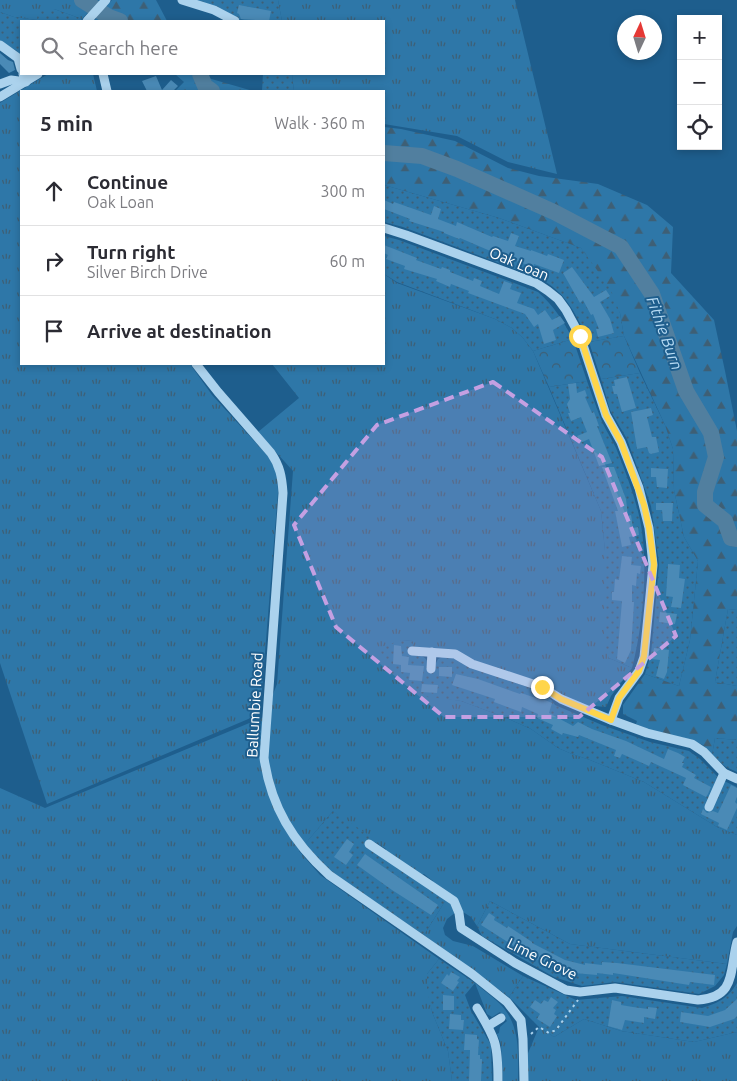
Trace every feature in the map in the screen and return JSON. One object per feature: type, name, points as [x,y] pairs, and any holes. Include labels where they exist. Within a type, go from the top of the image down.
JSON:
[{"type":"street","points":[[88,20],[106,0]]},
{"type":"street","points":[[182,0],[214,10],[233,20]]},
{"type":"street","points":[[0,45],[18,58],[20,65]]},
{"type":"street","points":[[103,75],[107,90]]},
{"type":"street","points":[[0,84],[24,78]]},
{"type":"street","points":[[0,98],[24,78]]},
{"type":"street","name":"Oak Loan","points":[[385,228],[536,283],[558,299],[580,336],[606,415],[621,442],[644,505],[654,564],[644,656],[639,671],[619,698],[611,720]]},
{"type":"street","name":"Ballumbie Road","points":[[197,365],[271,453],[282,475],[282,502],[264,758],[267,780],[279,811],[311,859],[329,875],[472,974],[507,1002],[521,1020],[524,1039],[524,1081]]},
{"type":"street","points":[[412,651],[455,654],[472,664],[542,687],[561,699],[611,720],[647,733],[692,744],[704,752],[724,772],[737,779]]},
{"type":"street","points":[[431,669],[432,652]]},
{"type":"street","points":[[708,807],[724,772]]},
{"type":"street","name":"Lime Grove","points":[[369,844],[454,901],[460,913],[461,928],[516,964],[566,990],[583,992],[615,988],[698,1000],[711,999],[722,993],[729,983],[733,972],[737,942]]},
{"type":"street","points":[[476,1008],[488,1026],[497,1045],[498,1081]]},
{"type":"street","points":[[488,1026],[501,1018]]},
{"type":"path","points":[[524,1038],[540,1027],[549,1033],[556,1030],[583,992]]},
{"type":"highlighted area","points":[[493,382],[602,457],[676,636],[579,717],[444,717],[336,627],[294,525],[377,425]]},
{"type":"green space","points":[[0,0],[99,0],[82,19],[54,9],[37,20],[14,17],[0,12]]},
{"type":"green space","points":[[112,0],[156,0],[166,20],[95,20]]},
{"type":"green space","points":[[192,0],[278,0],[282,20],[238,19]]},
{"type":"green space","points":[[278,0],[515,0],[557,174],[508,162],[457,136],[385,124],[385,90],[294,90],[292,75],[385,75],[385,20],[282,20]]},
{"type":"green space","points":[[54,9],[82,19],[37,20],[38,10]]},
{"type":"green space","points":[[0,12],[14,17],[37,20],[20,20],[20,58],[17,51],[0,41]]},
{"type":"green space","points":[[46,75],[93,75],[97,90],[22,90]]},
{"type":"green space","points":[[176,75],[207,75],[208,78],[250,90],[176,90],[184,82]]},
{"type":"green space","points":[[263,75],[292,75],[294,90],[262,90]]},
{"type":"green space","points":[[20,91],[20,365],[191,365],[212,395],[268,456],[277,473],[278,492],[260,714],[47,804],[0,663],[0,103]]},
{"type":"green space","points":[[385,127],[455,141],[508,168],[539,176],[598,184],[647,205],[673,227],[671,273],[714,320],[737,431],[737,610],[728,609],[715,682],[737,686],[737,740],[715,738],[712,755],[703,745],[692,740],[653,731],[636,724],[637,721],[623,714],[623,705],[645,674],[679,686],[690,640],[698,561],[684,537],[674,490],[673,449],[665,425],[624,336],[620,313],[581,248],[499,218],[385,185]]},
{"type":"green space","points":[[385,185],[499,218],[581,248],[610,288],[620,313],[624,336],[589,342],[570,305],[549,284],[539,278],[403,227],[385,222]]},
{"type":"green space","points":[[385,236],[538,292],[558,314],[573,339],[533,351],[512,328],[495,319],[397,282],[385,275]]},
{"type":"green space","points":[[385,275],[397,283],[495,319],[512,328],[533,351],[601,511],[605,551],[609,658],[632,668],[611,696],[606,707],[594,706],[593,709],[473,660],[412,647],[413,641],[400,640],[448,699],[461,701],[504,717],[531,729],[558,748],[644,782],[717,827],[737,835],[737,926],[733,932],[727,964],[570,944],[490,901],[477,926],[471,917],[433,884],[433,881],[386,852],[386,849],[375,842],[373,843],[333,811],[299,851],[320,875],[439,959],[427,974],[432,1012],[448,1051],[452,1081],[0,1081],[0,788],[45,808],[264,717],[277,684],[293,471],[258,432],[299,398],[273,365],[385,365]]},
{"type":"green space","points":[[624,336],[640,373],[601,379],[589,342]]},
{"type":"green space","points":[[573,339],[587,381],[549,387],[533,351]]},
{"type":"green space","points":[[640,373],[665,425],[673,449],[674,490],[684,537],[698,561],[690,640],[679,686],[645,674],[651,654],[659,564],[651,506],[627,439],[610,410],[601,379]]},
{"type":"green space","points":[[587,381],[601,419],[616,448],[630,484],[643,537],[644,594],[632,668],[609,658],[604,647],[605,551],[601,511],[549,387]]},
{"type":"green space","points":[[728,609],[737,610],[737,686],[715,682]]},
{"type":"green space","points":[[401,640],[413,641],[412,654],[423,657],[428,663],[436,663],[438,659],[444,656],[457,659],[471,667],[547,694],[555,705],[602,725],[650,742],[689,751],[718,777],[705,807],[712,810],[724,781],[737,787],[737,835],[717,827],[644,782],[558,748],[531,729],[504,717],[461,701],[418,696],[391,675],[379,648]]},
{"type":"green space","points":[[715,738],[737,740],[737,772],[726,767],[712,755]]},
{"type":"green space","points":[[333,811],[373,838],[368,845],[447,898],[424,935],[330,872],[304,845]]},
{"type":"green space","points":[[447,898],[456,912],[447,919],[443,928],[445,935],[453,941],[473,946],[523,976],[509,997],[424,935]]},
{"type":"green space","points":[[490,901],[570,944],[727,964],[724,975],[715,986],[699,994],[615,982],[582,986],[554,977],[482,936],[477,926]]},
{"type":"green space","points":[[439,959],[475,983],[465,995],[471,1011],[491,1045],[492,1081],[452,1081],[448,1051],[432,1012],[427,989],[427,974]]},
{"type":"green space","points":[[523,976],[576,1000],[622,996],[702,1008],[722,999],[730,993],[737,983],[737,1032],[694,1042],[621,1031],[584,1019],[554,1037],[539,1027],[509,997]]},
{"type":"green space","points":[[475,983],[499,1003],[511,1020],[517,1039],[518,1081],[503,1081],[501,1044],[497,1034],[500,1027],[507,1021],[500,1012],[492,1017],[487,1014]]},
{"type":"green space","points":[[584,1019],[621,1031],[694,1042],[737,1032],[737,1081],[526,1081],[526,1058],[539,1027],[554,1037]]},
{"type":"building","points":[[239,5],[271,11],[269,20],[241,19],[237,13]]},
{"type":"building","points":[[0,53],[13,62],[15,70],[9,73],[0,64]]},
{"type":"building","points":[[156,76],[162,90],[146,90],[142,81]]},
{"type":"building","points":[[171,80],[178,86],[174,90],[162,90]]},
{"type":"building","points":[[385,200],[431,215],[434,206],[441,209],[438,219],[456,226],[457,222],[492,237],[508,241],[511,233],[519,236],[515,246],[564,260],[559,273],[534,264],[533,267],[511,259],[512,256],[496,250],[495,253],[444,232],[409,221],[410,219],[385,209]]},
{"type":"building","points":[[385,245],[417,258],[416,260],[441,269],[442,267],[473,281],[474,278],[482,281],[480,286],[499,294],[504,281],[512,284],[510,289],[521,293],[517,303],[534,309],[538,315],[545,310],[552,320],[560,316],[565,323],[553,330],[556,340],[544,344],[538,324],[534,327],[525,314],[468,293],[469,291],[451,284],[450,287],[436,281],[437,279],[404,269],[405,266],[386,259],[388,255],[385,254]]},
{"type":"building","points":[[572,267],[594,297],[606,290],[610,296],[600,302],[610,319],[614,333],[598,337],[596,329],[599,329],[593,314],[591,315],[583,300],[580,303],[563,273]]},
{"type":"building","points":[[627,377],[636,408],[622,412],[617,394],[614,394],[612,386],[615,386],[614,380]]},
{"type":"building","points":[[576,383],[577,393],[585,390],[587,396],[585,397],[592,413],[594,412],[599,426],[597,426],[612,463],[599,466],[589,439],[580,443],[577,436],[587,432],[581,417],[571,421],[567,404],[570,399],[568,384]]},
{"type":"building","points":[[651,408],[653,415],[647,417],[652,437],[656,437],[659,452],[651,454],[647,447],[637,449],[631,412]]},
{"type":"building","points":[[602,467],[614,467],[626,499],[628,516],[631,515],[633,528],[638,527],[639,535],[629,537],[631,545],[622,547],[615,511],[618,511]]},
{"type":"building","points":[[651,468],[668,469],[667,488],[657,487],[656,477],[651,477]]},
{"type":"building","points":[[656,503],[673,503],[672,521],[663,521],[662,510],[656,510]]},
{"type":"building","points":[[622,556],[632,557],[631,565],[641,566],[640,574],[637,573],[636,586],[632,585],[632,602],[634,602],[631,650],[625,663],[617,659],[622,601],[612,600],[615,579],[619,580]]},
{"type":"building","points":[[668,564],[680,565],[679,578],[685,579],[681,608],[671,607],[673,597],[666,596]]},
{"type":"building","points":[[660,612],[677,614],[675,624],[659,622]]},
{"type":"building","points":[[394,645],[401,646],[402,656],[409,657],[408,665],[424,666],[422,681],[409,680],[410,673],[401,672],[401,665],[393,664]]},
{"type":"building","points":[[654,648],[669,650],[667,672],[664,679],[656,676],[660,660],[652,659]]},
{"type":"building","points":[[439,667],[452,667],[452,677],[439,676]]},
{"type":"building","points":[[456,674],[545,700],[552,703],[549,713],[573,726],[578,722],[626,741],[664,759],[668,749],[678,753],[685,757],[682,767],[696,775],[694,778],[711,787],[708,794],[706,797],[683,785],[686,778],[651,762],[649,766],[622,754],[620,758],[614,756],[616,750],[579,735],[578,737],[563,733],[562,735],[551,729],[553,725],[537,718],[538,714],[522,707],[521,712],[494,702],[495,699],[452,685]]},
{"type":"building","points":[[422,684],[438,685],[437,693],[421,692]]},
{"type":"building","points":[[731,785],[737,788],[735,802],[737,808],[727,830],[718,826],[719,823],[701,814],[703,809],[707,813],[713,811],[718,813]]},
{"type":"building","points":[[347,839],[354,844],[349,852],[353,855],[346,865],[334,857]]},
{"type":"building","points":[[365,854],[438,905],[431,915],[357,865]]},
{"type":"building","points":[[489,913],[495,917],[494,920],[507,928],[508,926],[532,943],[565,960],[585,965],[585,963],[602,965],[602,962],[617,963],[715,975],[714,985],[690,982],[689,985],[613,973],[613,975],[574,973],[573,975],[560,972],[520,950],[481,925]]},
{"type":"building","points":[[451,972],[460,977],[453,991],[441,983],[447,974],[449,976]]},
{"type":"building","points":[[443,995],[454,996],[454,1010],[443,1010]]},
{"type":"building","points":[[551,997],[558,1002],[553,1008],[556,1010],[554,1014],[557,1016],[550,1027],[537,1019],[540,1014],[530,1007],[535,1000],[541,1004],[544,1000],[548,1002]]},
{"type":"building","points":[[737,999],[737,1016],[734,1019],[710,1027],[680,1022],[681,1012],[708,1016],[725,1010]]},
{"type":"building","points":[[612,1000],[621,1002],[621,1005],[648,1009],[648,1007],[657,1008],[655,1019],[644,1017],[644,1023],[625,1020],[622,1030],[608,1026]]},
{"type":"building","points":[[450,1014],[461,1015],[461,1020],[464,1020],[463,1030],[449,1029]]},
{"type":"building","points":[[465,1034],[477,1035],[479,1040],[478,1055],[482,1059],[481,1081],[469,1081],[470,1050],[464,1050]]},
{"type":"waterway","name":"Fithie Burn","points":[[82,0],[117,20]]},
{"type":"waterway","name":"Fithie Burn","points":[[200,75],[205,86],[211,90]]},
{"type":"waterway","name":"Fithie Burn","points":[[385,153],[422,156],[457,169],[554,212],[621,247],[652,294],[686,391],[711,433],[716,457],[705,492],[705,505],[725,521],[731,538],[737,539]]},
{"type":"route","points":[[542,687],[561,699],[611,720],[619,698],[639,671],[647,639],[654,564],[644,505],[621,442],[606,415],[580,336]]}]
